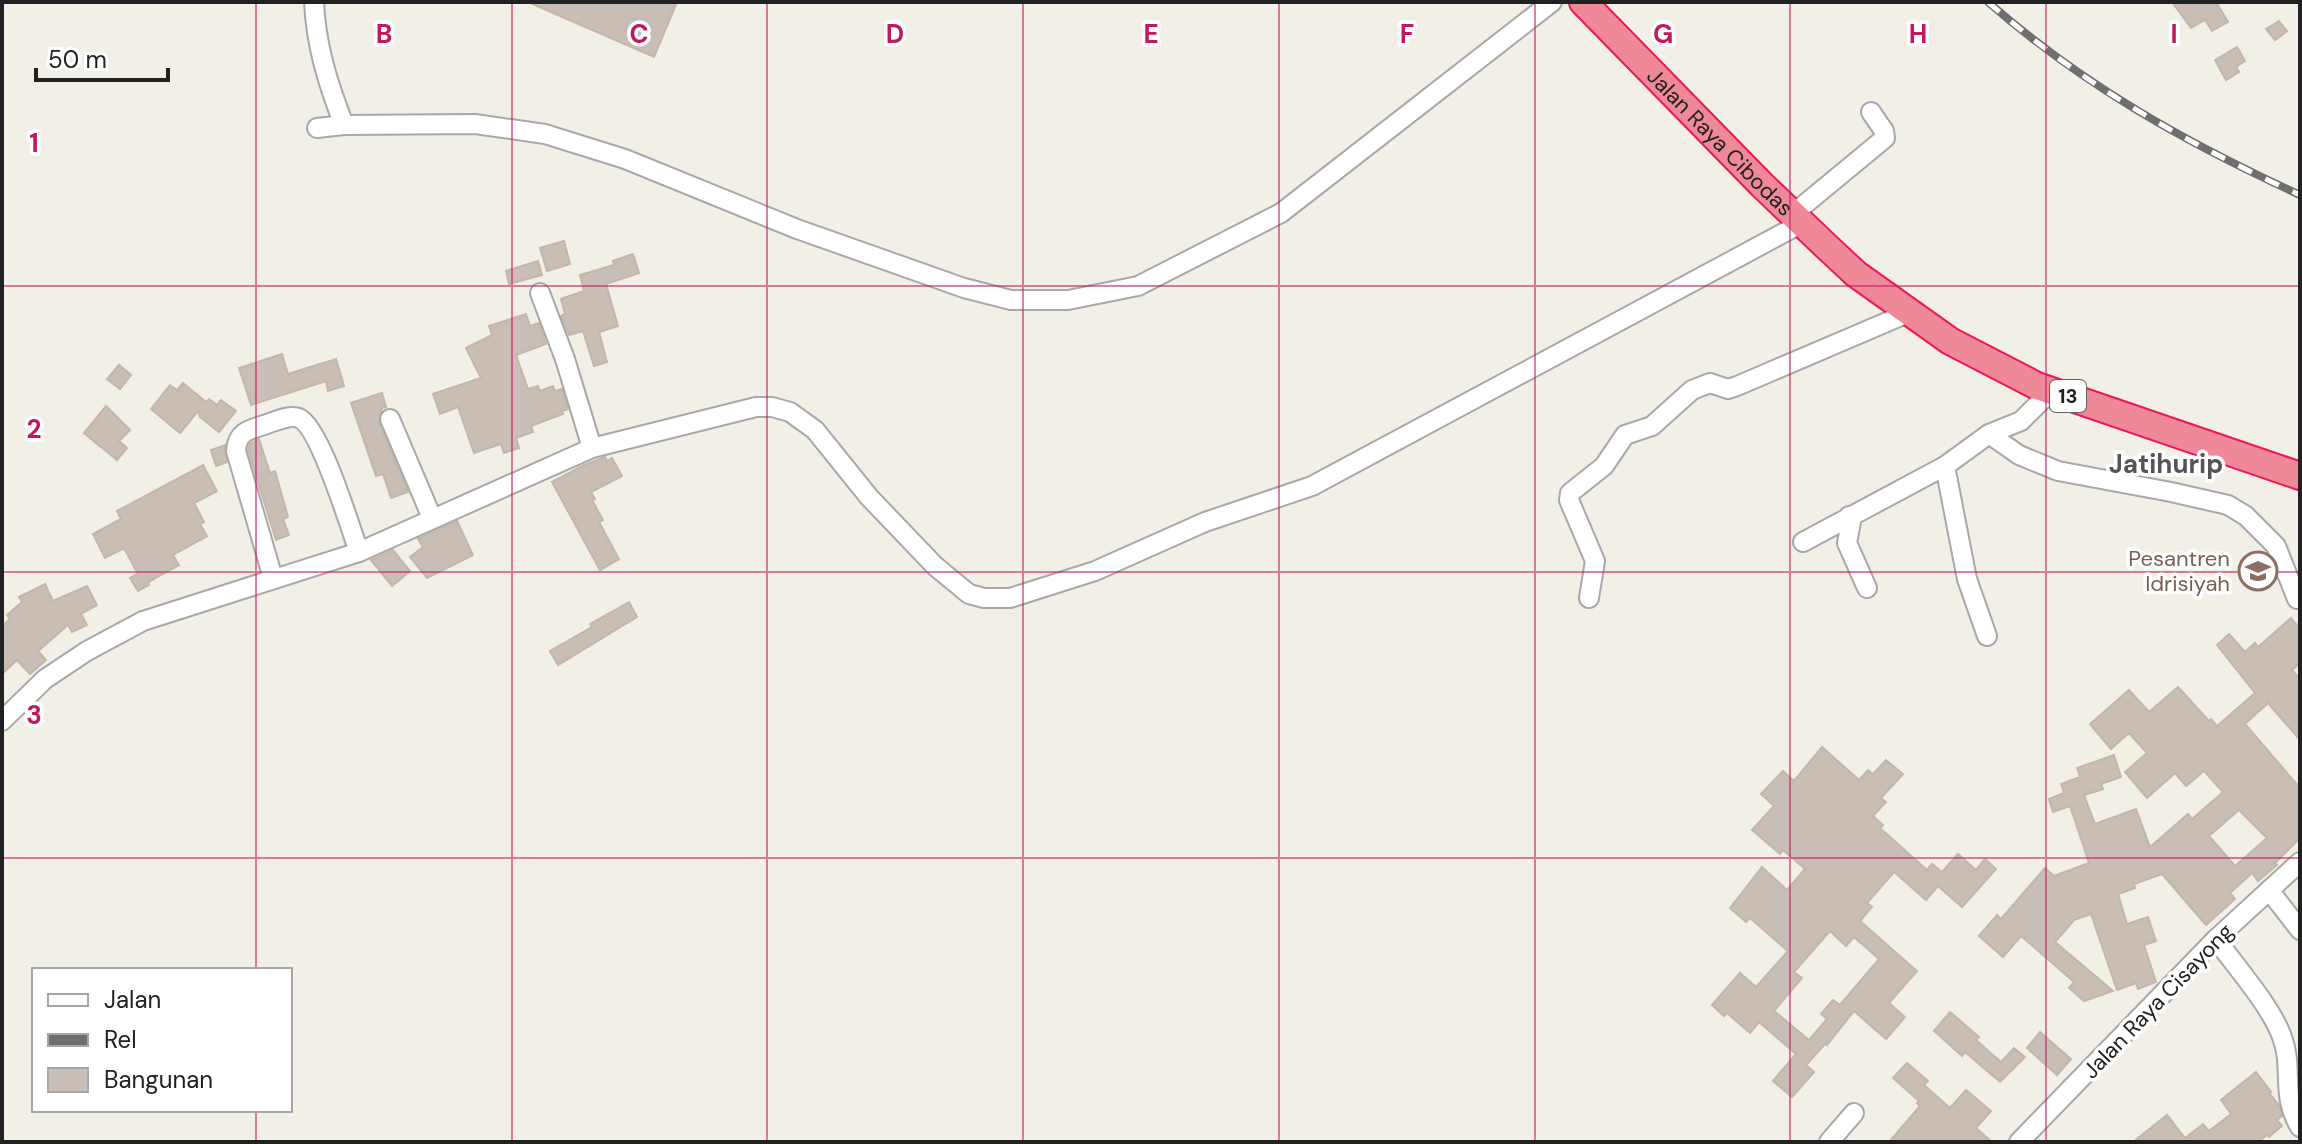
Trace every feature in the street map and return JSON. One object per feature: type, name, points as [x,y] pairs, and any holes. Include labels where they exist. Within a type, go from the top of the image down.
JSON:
[{"type":"highway","name":"Jalan Raya Cibodas","points":[[1583,2],[1827,247],[1856,274],[1908,313]]},
{"type":"highway","name":"13","points":[[1908,313],[1950,341],[2037,386],[2300,476]]},
{"type":"street","points":[[314,2],[315,27],[325,76],[344,125]]},
{"type":"street","points":[[317,128],[475,124],[545,134],[625,159],[797,229],[964,288],[1011,300],[1068,300],[1138,286],[1281,213],[1552,2]]},
{"type":"street","points":[[2,721],[45,679],[87,651],[143,621],[359,552],[592,448],[756,407],[790,412],[815,430],[869,497],[935,566],[969,594],[984,598],[1010,598],[1095,571],[1205,522],[1312,486],[1798,219],[1885,138],[1884,131],[1871,112]]},
{"type":"street","points":[[540,293],[565,359],[592,448]]},
{"type":"street","points":[[1589,598],[1595,561],[1569,500],[1570,493],[1604,466],[1625,435],[1652,426],[1675,404],[1704,384],[1728,389],[1737,386],[1908,313]]},
{"type":"street","points":[[1803,542],[1945,466],[1989,434],[2021,421],[2046,396],[2060,394]]},
{"type":"street","points":[[273,578],[236,451],[237,441],[246,430],[292,416],[303,419],[311,428],[359,552]]},
{"type":"street","points":[[390,419],[432,518]]},
{"type":"street","points":[[1989,434],[2019,455],[2058,471],[2228,505],[2246,516],[2276,546],[2297,599]]},
{"type":"street","points":[[1945,466],[1967,579],[1987,636]]},
{"type":"street","points":[[1849,516],[1851,522],[1847,543],[1867,588]]},
{"type":"street","name":"Jalan Raya Cisayong","points":[[2019,1142],[2216,939],[2300,862]]},
{"type":"street","points":[[2269,890],[2300,930]]},
{"type":"street","points":[[2216,939],[2273,1019],[2282,1037],[2294,1070],[2289,1106],[2300,1127]]},
{"type":"street","points":[[1829,1142],[1854,1113]]},
{"type":"building","points":[[528,2],[677,2],[654,57]]},
{"type":"building","points":[[2172,2],[2216,2],[2228,22],[2212,31],[2205,20],[2191,28]]},
{"type":"building","points":[[2279,21],[2287,31],[2275,40],[2266,29]]},
{"type":"building","points":[[2237,47],[2245,61],[2236,67],[2239,72],[2226,80],[2215,60]]},
{"type":"building","points":[[564,241],[570,264],[547,271],[540,248]]},
{"type":"building","points":[[633,254],[639,273],[606,284],[618,326],[599,332],[607,362],[594,366],[583,331],[569,335],[561,316],[565,314],[561,299],[584,291],[580,275],[614,265],[613,261]]},
{"type":"building","points":[[538,261],[542,275],[509,284],[506,271]]},
{"type":"building","points":[[526,314],[530,326],[539,323],[546,344],[516,355],[528,389],[538,386],[540,391],[553,386],[555,391],[562,389],[568,409],[562,411],[563,414],[531,426],[533,432],[516,438],[519,448],[504,453],[501,444],[474,453],[458,407],[440,414],[433,394],[481,378],[466,348],[492,335],[489,326]]},
{"type":"building","points":[[282,354],[288,374],[336,359],[344,386],[328,391],[326,381],[251,405],[239,368]]},
{"type":"building","points":[[119,365],[131,375],[120,389],[107,379]]},
{"type":"building","points":[[183,383],[206,402],[209,399],[217,405],[221,400],[236,411],[219,432],[200,417],[198,411],[180,433],[151,409],[170,385],[177,390]]},
{"type":"building","points":[[382,393],[386,407],[382,408],[379,423],[408,492],[391,498],[383,474],[376,476],[351,403]]},
{"type":"building","points":[[106,406],[130,430],[119,441],[127,448],[117,460],[84,433]]},
{"type":"building","points":[[259,439],[270,473],[275,471],[288,517],[283,519],[289,535],[276,540],[248,450],[250,444]]},
{"type":"building","points":[[225,445],[227,462],[216,466],[211,450]]},
{"type":"building","points":[[605,457],[607,461],[612,458],[622,476],[591,492],[595,499],[592,500],[603,520],[599,522],[619,559],[600,570],[552,482]]},
{"type":"building","points":[[203,465],[217,491],[194,503],[207,536],[173,555],[179,565],[138,591],[130,578],[138,574],[124,548],[105,558],[93,534],[121,519],[117,511]]},
{"type":"building","points":[[457,521],[473,555],[427,578],[410,557],[423,547],[418,539]]},
{"type":"building","points":[[393,550],[410,571],[392,586],[371,560]]},
{"type":"building","points":[[45,584],[53,601],[87,586],[97,605],[81,614],[87,625],[72,632],[68,625],[38,651],[46,660],[30,674],[17,660],[2,674],[2,626],[10,619],[7,615],[22,602],[19,597]]},
{"type":"building","points":[[629,602],[637,617],[558,665],[550,651]]},
{"type":"building","points":[[2291,618],[2300,629],[2300,663],[2292,670],[2300,679],[2300,740],[2268,703],[2245,724],[2300,788],[2300,838],[2275,863],[2277,865],[2258,881],[2252,873],[2230,893],[2235,899],[2206,925],[2162,874],[2134,884],[2135,888],[2118,894],[2127,924],[2148,917],[2156,941],[2144,945],[2156,982],[2138,989],[2136,983],[2117,990],[2091,914],[2074,920],[2055,942],[2113,991],[2084,1001],[2069,988],[2074,982],[2021,936],[2003,957],[1979,936],[1997,915],[2001,919],[2045,868],[2054,876],[2089,863],[2070,806],[2053,812],[2049,799],[2064,793],[2061,784],[2080,777],[2077,768],[2114,755],[2121,777],[2101,784],[2103,789],[2084,795],[2095,824],[2136,809],[2150,847],[2188,814],[2192,819],[2223,792],[2204,771],[2186,786],[2175,773],[2147,798],[2125,772],[2147,753],[2129,733],[2111,749],[2090,724],[2129,690],[2149,712],[2178,687],[2217,726],[2255,693],[2217,645],[2229,634],[2245,652],[2255,643],[2258,647]],"holes":[[[2239,810],[2267,838],[2235,866],[2209,836]]]},
{"type":"building","points":[[1822,747],[1859,780],[1868,770],[1873,774],[1886,760],[1903,774],[1881,798],[1886,802],[1873,816],[1883,825],[1880,828],[1927,870],[1932,864],[1942,872],[1958,854],[1976,870],[1985,859],[1996,869],[1962,907],[1938,886],[1926,900],[1894,872],[1867,903],[1872,907],[1860,921],[1917,971],[1889,1003],[1905,1017],[1886,1039],[1854,1011],[1827,1045],[1806,1065],[1814,1072],[1792,1097],[1773,1081],[1796,1054],[1759,1022],[1750,1033],[1727,1013],[1724,1016],[1712,1005],[1740,973],[1756,987],[1788,951],[1750,918],[1746,922],[1730,908],[1762,867],[1787,890],[1805,869],[1783,850],[1780,854],[1752,830],[1774,806],[1761,794],[1783,771],[1794,781]],"holes":[[[1830,931],[1846,946],[1854,937],[1879,959],[1840,1005],[1833,1000],[1821,1014],[1827,1019],[1809,1040],[1774,1011],[1802,978],[1794,972]]]},
{"type":"building","points":[[1950,1012],[1979,1037],[1976,1040],[2001,1062],[2014,1048],[2025,1057],[2000,1082],[1965,1052],[1962,1056],[1934,1031]]},
{"type":"building","points":[[2040,1032],[2071,1059],[2057,1075],[2027,1048]]},
{"type":"building","points":[[1907,1063],[1928,1081],[1924,1085],[1950,1108],[1966,1090],[1991,1111],[1976,1128],[1992,1142],[1889,1142],[1920,1106],[1919,1101],[1893,1078]]},
{"type":"building","points":[[2256,1072],[2279,1105],[2282,1116],[2277,1120],[2282,1126],[2269,1137],[2267,1135],[2258,1142],[2133,1142],[2167,1115],[2185,1138],[2203,1124],[2209,1131],[2231,1114],[2221,1100]]},
{"type":"railway","points":[[1988,2],[2061,60],[2137,110],[2216,154],[2300,195]]},
{"type":"place","name":"Pesantren Idrisiyah","points":[[2258,571]]},
{"type":"district","name":"Jatihurip","points":[[2166,464]]}]
